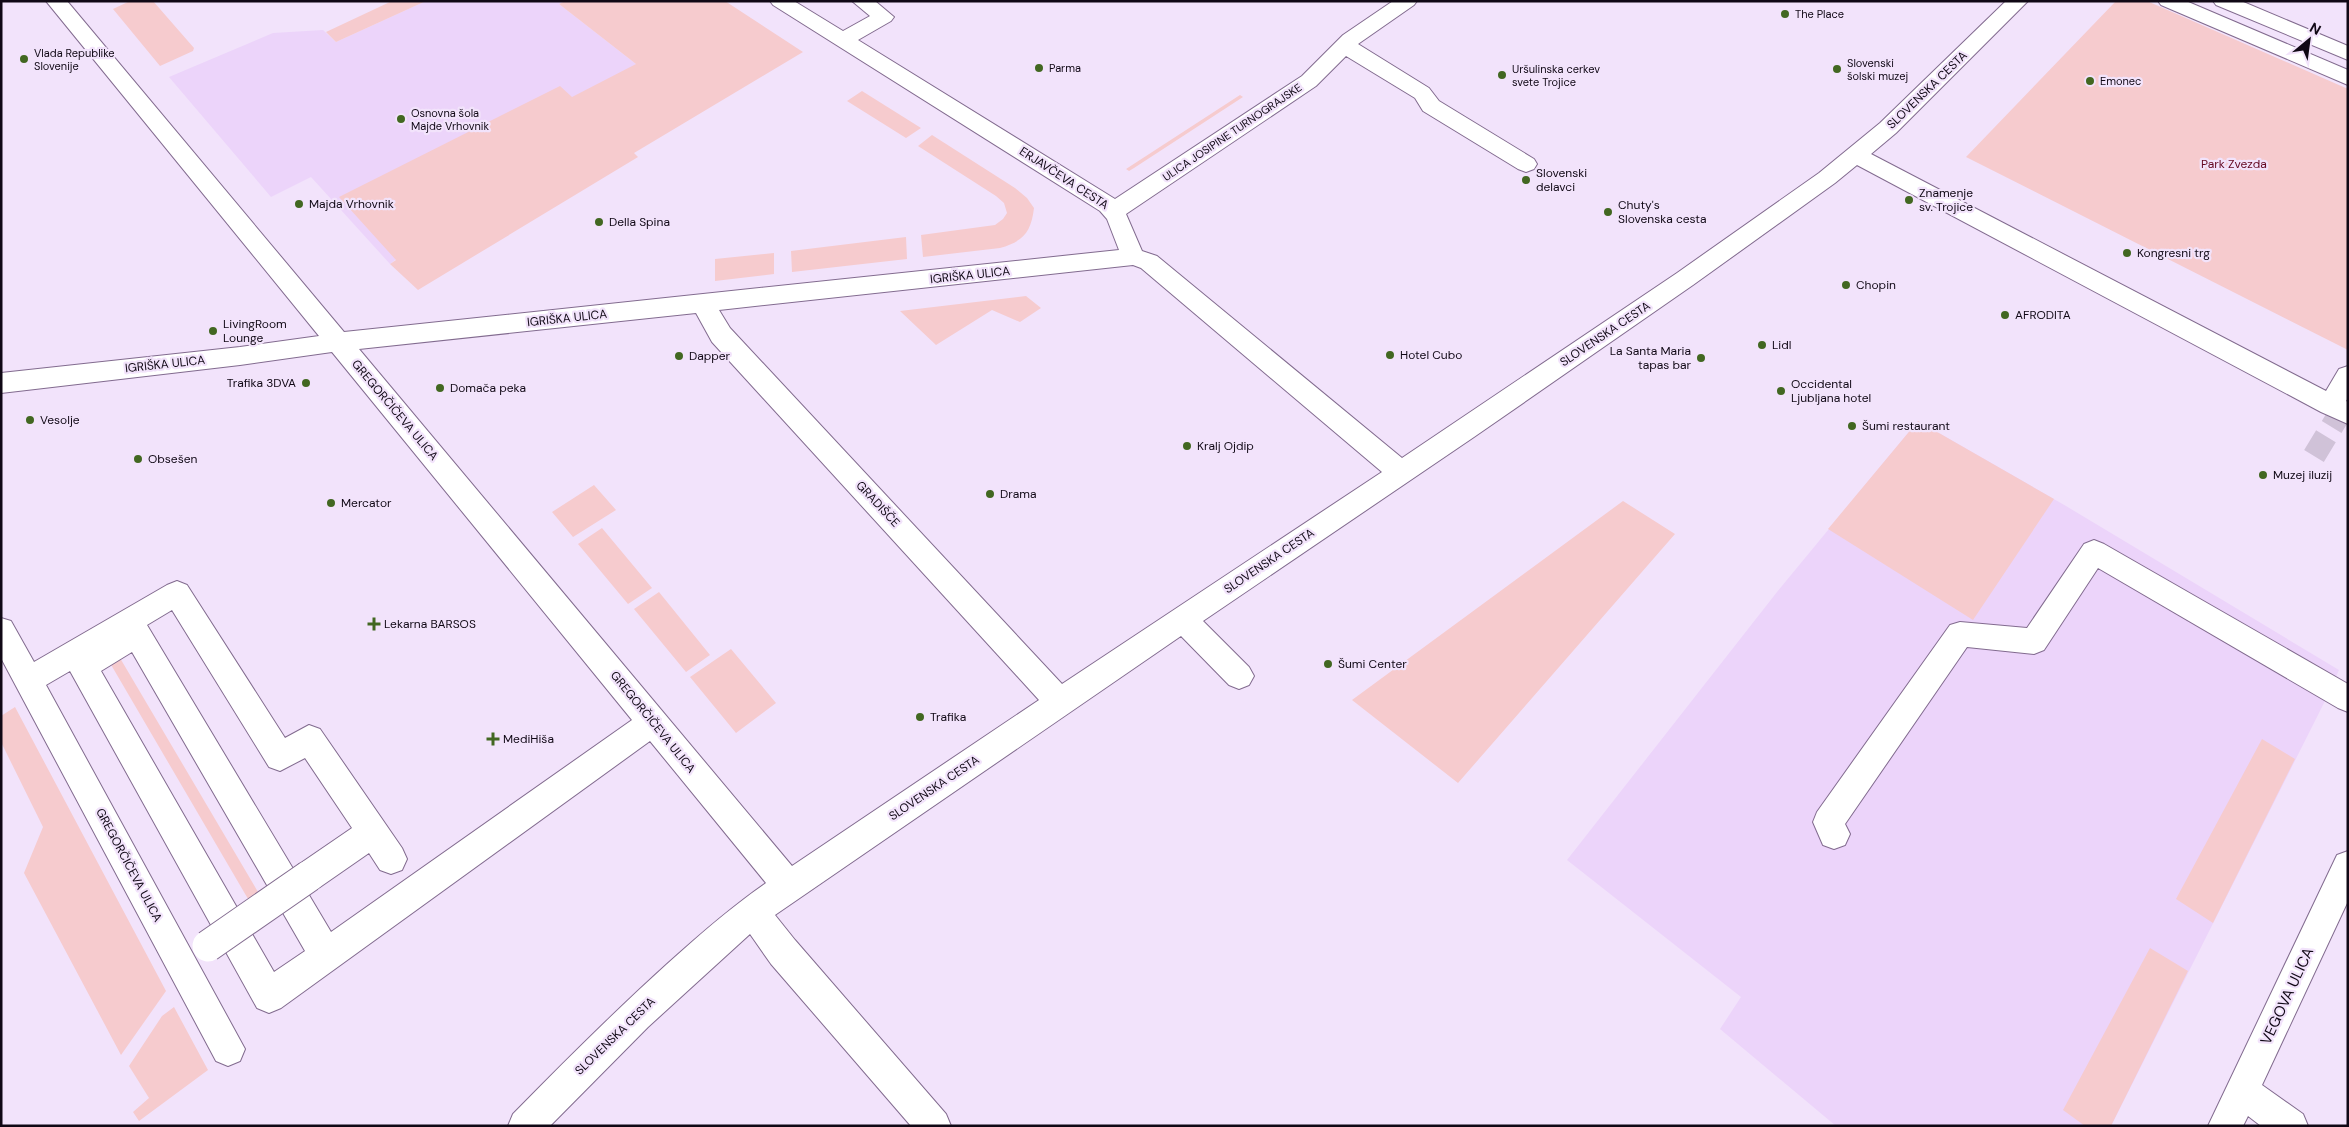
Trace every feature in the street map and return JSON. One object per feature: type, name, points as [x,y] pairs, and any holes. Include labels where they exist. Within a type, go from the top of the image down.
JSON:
[{"type":"street","name":"GREGORČIČEVA ULICA","points":[[56,1],[789,887]]},
{"type":"street","name":"ERJAVČEVA CESTA","points":[[780,1],[1107,205],[1133,257]]},
{"type":"street","points":[[843,40],[884,17],[862,1]]},
{"type":"street","name":"ULICA JOSIPINE TURNOGRAJSKE","points":[[1107,205],[1309,81],[1344,45],[1407,1]]},
{"type":"street","name":"SLOVENSKA CESTA","points":[[525,1126],[596,1054],[708,948],[753,911],[1182,619],[1401,473],[1685,279],[1827,178],[1888,128],[2018,1]]},
{"type":"street","points":[[2168,1],[2348,78]]},
{"type":"street","points":[[2223,1],[2348,54]]},
{"type":"street","points":[[1344,45],[1422,93],[1431,106],[1526,164]]},
{"type":"street","points":[[1856,155],[2339,409],[2348,376]]},
{"type":"street","name":"IGRIŠKA ULICA","points":[[1,383],[240,356],[339,342],[1133,257]]},
{"type":"street","points":[[1133,257],[1149,262],[1372,446],[1401,473]]},
{"type":"street","name":"GRADIŠČE","points":[[702,303],[721,335],[1060,702]]},
{"type":"street","points":[[1834,834],[1828,822],[1960,634],[2034,641],[2094,552],[2348,699]]},
{"type":"street","points":[[29,680],[177,593],[280,757],[309,738],[390,859]]},
{"type":"street","points":[[1182,619],[1238,676]]},
{"type":"street","name":"GREGORČIČEVA ULICA","points":[[1,630],[29,680],[196,956],[228,1049]]},
{"type":"street","points":[[326,955],[138,634],[83,667],[269,996],[653,722]]},
{"type":"street","points":[[196,956],[372,833]]},
{"type":"street","name":"VEGOVA ULICA","points":[[2225,1126],[2348,866]]},
{"type":"street","points":[[753,911],[783,952],[934,1126]]},
{"type":"street","points":[[2242,1091],[2291,1126]]},
{"type":"shaded area","name":"Osnovna šola Majde Vrhovnik","points":[[426,1],[565,1],[559,4],[636,64],[390,264],[311,177],[271,197],[169,77],[273,33],[323,30],[336,42]]},
{"type":"shaded area","points":[[1918,421],[2066,506],[2339,670],[2111,1126],[1836,1126],[1720,1029],[1741,997],[1567,860],[1777,592]]},
{"type":"green space","points":[[130,1],[153,1],[194,48],[193,51],[160,66],[113,9]]},
{"type":"green space","points":[[392,1],[426,1],[336,42],[326,32]]},
{"type":"green space","points":[[565,1],[725,1],[803,52],[634,153],[638,157],[418,290],[390,264],[396,260],[339,197],[560,86],[572,97],[636,64],[559,4]]},
{"type":"green space","name":"Park Zvezda","points":[[2116,1],[2147,1],[2348,89],[2348,350],[1966,157]]},
{"type":"green space","points":[[862,91],[921,128],[906,138],[847,101]]},
{"type":"green space","points":[[1240,95],[1243,97],[1134,168],[1129,171],[1126,169]]},
{"type":"green space","points":[[932,135],[1015,188],[1027,198],[1034,208],[1033,216],[1028,229],[1021,239],[1000,248],[923,257],[921,235],[995,225],[1007,213],[1004,203],[996,196],[918,146]]},
{"type":"green space","points":[[906,237],[907,259],[792,272],[791,251]]},
{"type":"green space","points":[[774,253],[774,274],[715,281],[715,259]]},
{"type":"green space","points":[[1026,296],[1041,308],[1020,322],[992,310],[936,345],[900,311]]},
{"type":"green space","points":[[1918,421],[2054,499],[1973,620],[1828,529]]},
{"type":"green space","points":[[594,485],[616,510],[573,537],[552,512]]},
{"type":"green space","points":[[1623,501],[1675,534],[1458,783],[1352,700]]},
{"type":"green space","points":[[602,528],[652,588],[628,604],[578,544]]},
{"type":"green space","points":[[659,592],[710,655],[686,672],[634,609]]},
{"type":"green space","points":[[731,649],[776,703],[736,733],[690,677]]},
{"type":"green space","points":[[120,658],[261,897],[251,904],[110,663]]},
{"type":"green space","points":[[15,707],[166,991],[121,1055],[24,873],[43,827],[1,742],[1,716]]},
{"type":"green space","points":[[2262,739],[2295,759],[2213,923],[2176,899]]},
{"type":"green space","points":[[2150,948],[2188,971],[2111,1126],[2085,1126],[2063,1110]]},
{"type":"green space","points":[[174,1007],[208,1070],[139,1121],[133,1112],[149,1098],[129,1066],[162,1016]]},
{"type":"tunnel","points":[[2314,456],[2348,400]]},
{"type":"place","name":"The Place","points":[[1785,14]]},
{"type":"place","name":"Vlada Republike Slovenije","points":[[24,59]]},
{"type":"place","name":"Parma","points":[[1039,68]]},
{"type":"place","name":"Slovenski šolski muzej","points":[[1837,69]]},
{"type":"place","name":"Uršulinska cerkev svete Trojice","points":[[1502,75]]},
{"type":"place","name":"Emonec","points":[[2090,81]]},
{"type":"place","name":"Osnovna šola Majde Vrhovnik","points":[[401,119]]},
{"type":"place","name":"Slovenski delavci","points":[[1526,180]]},
{"type":"place","name":"Znamenje sv. Trojice","points":[[1909,200]]},
{"type":"place","name":"Majda Vrhovnik","points":[[299,204]]},
{"type":"place","name":"Chuty's Slovenska cesta","points":[[1608,212]]},
{"type":"place","name":"Della Spina","points":[[599,222]]},
{"type":"place","name":"Kongresni trg","points":[[2127,253]]},
{"type":"place","name":"Chopin","points":[[1846,285]]},
{"type":"place","name":"AFRODITA","points":[[2005,315]]},
{"type":"place","name":"LivingRoom Lounge","points":[[213,331]]},
{"type":"place","name":"Lidl","points":[[1762,345]]},
{"type":"place","name":"Hotel Cubo","points":[[1390,355]]},
{"type":"place","name":"Dapper","points":[[679,356]]},
{"type":"place","name":"La Santa Maria tapas bar","points":[[1701,358]]},
{"type":"place","name":"Trafika 3DVA","points":[[306,383]]},
{"type":"place","name":"Domača peka","points":[[440,388]]},
{"type":"place","name":"Occidental Ljubljana hotel","points":[[1781,391]]},
{"type":"place","name":"Vesolje","points":[[30,420]]},
{"type":"place","name":"Šumi restaurant","points":[[1852,426]]},
{"type":"place","name":"Kralj Ojdip","points":[[1187,446]]},
{"type":"place","name":"Obsešen","points":[[138,459]]},
{"type":"place","name":"Muzej iluzij","points":[[2263,475]]},
{"type":"place","name":"Drama","points":[[990,494]]},
{"type":"place","name":"Mercator","points":[[331,503]]},
{"type":"place","name":"Lekarna BARSOS","points":[[374,624]]},
{"type":"place","name":"Šumi Center","points":[[1328,664]]},
{"type":"place","name":"Trafika","points":[[920,717]]},
{"type":"place","name":"MediHiša","points":[[493,739]]}]
